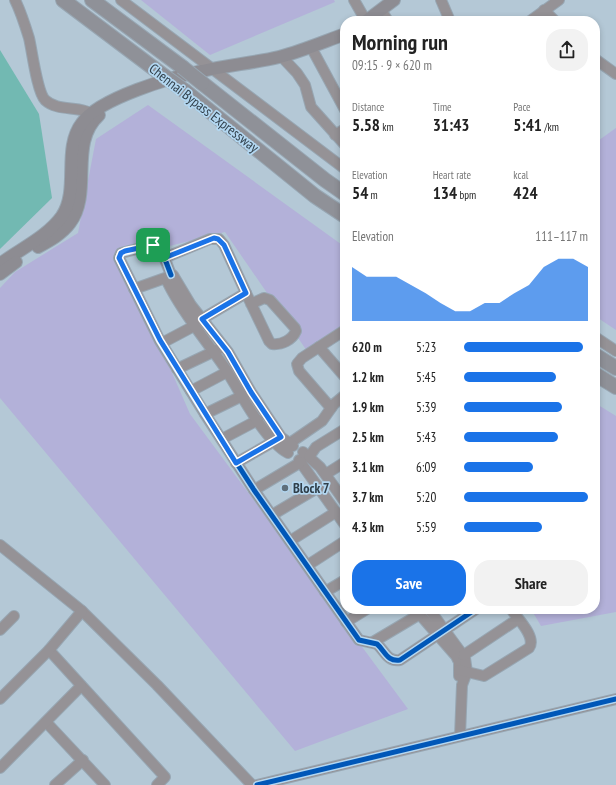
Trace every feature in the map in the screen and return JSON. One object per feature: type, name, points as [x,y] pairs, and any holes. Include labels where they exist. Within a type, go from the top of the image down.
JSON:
[{"type":"highway","name":"Chennai Bypass Expressway","points":[[63,0],[164,76],[185,90],[315,196],[340,213]]},
{"type":"highway","name":"Chennai Bypass Expressway","points":[[92,0],[202,82],[340,190]]},
{"type":"highway","points":[[600,358],[616,368]]},
{"type":"highway","points":[[600,377],[616,387]]},
{"type":"main road","points":[[373,16],[394,0]]},
{"type":"main road","points":[[0,264],[46,232],[63,215],[70,194],[75,136],[82,123],[117,103],[185,81],[211,69],[281,56],[340,36]]},
{"type":"main road","points":[[0,274],[22,257],[61,232],[73,218],[78,201],[85,139],[94,115]]},
{"type":"street","points":[[15,0],[28,36],[42,95],[55,106],[87,110],[94,115]]},
{"type":"street","points":[[121,0],[340,165]]},
{"type":"street","points":[[354,0],[363,16]]},
{"type":"street","points":[[441,0],[448,16]]},
{"type":"street","points":[[536,16],[559,0]]},
{"type":"street","points":[[381,10],[385,16]]},
{"type":"street","points":[[544,10],[551,16]]},
{"type":"street","points":[[311,47],[340,101]]},
{"type":"street","points":[[281,56],[305,85],[311,107],[340,140]]},
{"type":"street","points":[[600,63],[616,74]]},
{"type":"street","points":[[335,135],[340,132]]},
{"type":"street","points":[[164,258],[210,239],[218,239],[224,245],[251,304],[272,344],[280,344],[294,335],[296,331],[295,328],[270,300],[264,298],[251,304]]},
{"type":"street","points":[[277,439],[246,394],[227,372],[175,298],[167,281],[169,276],[160,246],[153,245],[121,253],[119,258],[162,343],[177,369],[254,490],[308,565],[340,613]]},
{"type":"street","points":[[134,288],[169,276],[174,276],[191,305],[224,347],[258,420],[277,439],[291,447],[299,446],[303,458],[319,487],[340,518]]},
{"type":"street","points":[[202,319],[246,293]]},
{"type":"street","points":[[162,343],[194,326]]},
{"type":"street","points":[[331,408],[297,364],[302,358],[340,333]]},
{"type":"street","points":[[600,340],[616,351]]},
{"type":"street","points":[[177,369],[224,347]]},
{"type":"street","points":[[319,347],[340,371]]},
{"type":"street","points":[[191,391],[227,372]]},
{"type":"street","points":[[205,414],[246,394]]},
{"type":"street","points":[[291,447],[322,421],[331,408],[340,400]]},
{"type":"street","points":[[222,439],[258,420]]},
{"type":"street","points":[[254,490],[340,432]]},
{"type":"street","points":[[236,463],[277,439]]},
{"type":"street","points":[[291,447],[291,460],[303,458],[326,474],[340,494]]},
{"type":"street","points":[[326,474],[340,465]]},
{"type":"street","points":[[272,515],[319,487]]},
{"type":"street","points":[[290,541],[336,512]]},
{"type":"street","points":[[308,565],[340,544]]},
{"type":"street","points":[[0,545],[82,611],[157,685],[250,782]]},
{"type":"street","points":[[325,592],[340,583]]},
{"type":"street","points":[[0,699],[49,650],[82,611]]},
{"type":"street","points":[[340,614],[359,640],[373,642],[380,646],[387,657],[397,661],[468,614]]},
{"type":"street","points":[[346,622],[360,614]]},
{"type":"street","points":[[373,642],[416,614]]},
{"type":"street","points":[[424,614],[464,655],[463,671],[459,681],[462,689],[460,736]]},
{"type":"street","points":[[463,671],[479,676],[489,674],[529,648],[531,645],[531,638],[514,614]]},
{"type":"street","points":[[0,630],[14,616]]},
{"type":"street","points":[[464,655],[518,619]]},
{"type":"street","points":[[441,632],[458,659],[463,671]]},
{"type":"street","points":[[49,650],[166,777],[157,785]]},
{"type":"street","points":[[0,768],[81,686]]},
{"type":"street","points":[[257,785],[616,699]]},
{"type":"street","points":[[46,722],[105,785]]},
{"type":"street","points":[[55,785],[83,760]]},
{"type":"shaded area","points":[[141,0],[334,0],[335,2],[210,55]]},
{"type":"shaded area","points":[[0,50],[39,114],[52,198],[0,249]]},
{"type":"shaded area","points":[[148,105],[340,243],[340,329],[307,351],[225,232],[122,258],[190,414],[408,709],[295,751],[0,398],[0,288],[15,272],[78,233],[96,139]]},
{"type":"shaded area","points":[[616,128],[616,330],[600,319],[600,139]]},
{"type":"shaded area","points":[[600,406],[616,416],[616,612],[541,626],[534,614],[600,614]]},
{"type":"cycle path","points":[[171,275],[160,246],[153,245],[121,253],[119,258],[160,341],[205,414],[254,490],[340,613]]},
{"type":"cycle path","points":[[341,614],[359,640],[377,644],[389,658],[396,660],[400,660],[469,614]]},
{"type":"cycle path","points":[[257,785],[616,699]]},
{"type":"place","name":"Block 7","points":[[285,488]]},
{"type":"route","points":[[214,238],[222,241],[246,293],[202,319],[214,332],[228,352],[251,392],[281,437],[236,463],[160,340],[119,258],[121,253],[125,251],[153,245],[160,246],[164,258],[210,239],[214,238]]}]
